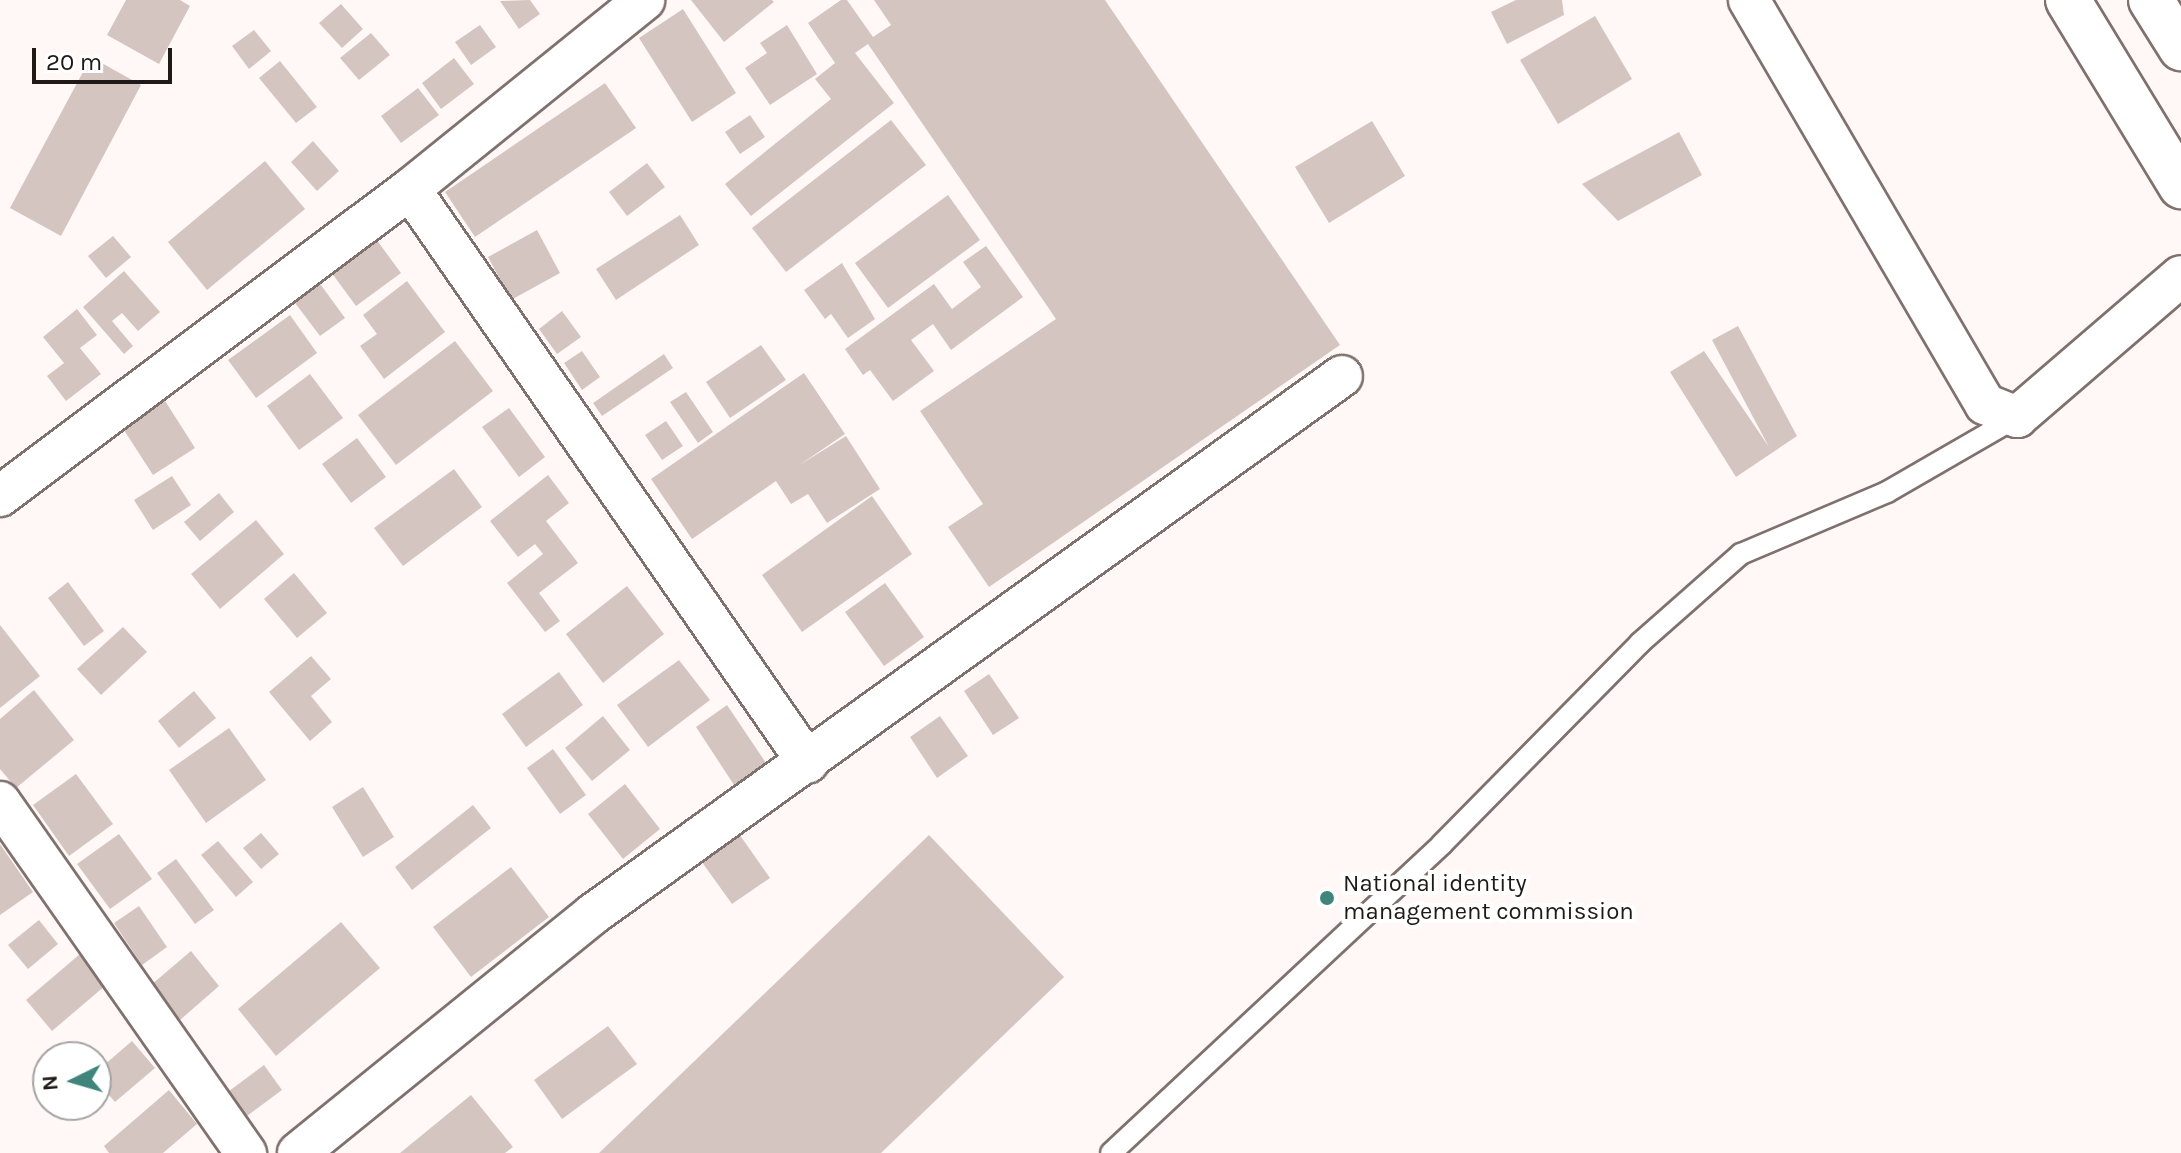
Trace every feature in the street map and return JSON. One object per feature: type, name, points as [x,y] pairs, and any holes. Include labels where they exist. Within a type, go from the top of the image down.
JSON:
[{"type":"highway","points":[[2068,0],[2181,186]]},
{"type":"highway","points":[[2151,0],[2181,48]]},
{"type":"street","points":[[0,496],[410,189],[644,0]]},
{"type":"street","points":[[1749,0],[1985,404],[2017,417],[2181,276]]},
{"type":"street","points":[[410,189],[808,763]]},
{"type":"street","points":[[298,1153],[593,914],[808,763],[1032,595],[1342,376]]},
{"type":"street","points":[[0,802],[246,1153]]},
{"type":"lane","points":[[1111,1153],[1442,844],[1640,643],[1741,554],[1887,492],[2017,417]]},
{"type":"building","points":[[126,0],[180,0],[190,6],[159,64],[107,35]]},
{"type":"building","points":[[530,0],[540,14],[519,29],[500,1]]},
{"type":"building","points":[[691,0],[772,0],[774,2],[724,42]]},
{"type":"building","points":[[841,0],[847,0],[873,37],[891,25],[874,0],[1105,0],[1340,345],[989,587],[948,527],[983,504],[920,411],[1056,319],[868,44],[855,53],[894,103],[751,216],[725,184],[831,99],[815,79],[835,63],[808,23]]},
{"type":"building","points":[[1516,0],[1562,0],[1564,15],[1507,44],[1491,12]]},
{"type":"building","points":[[341,4],[363,29],[342,48],[319,23]]},
{"type":"building","points":[[683,9],[736,93],[692,122],[639,38]]},
{"type":"building","points":[[1595,16],[1632,79],[1558,124],[1520,60]]},
{"type":"building","points":[[480,25],[496,47],[471,65],[455,42]]},
{"type":"building","points":[[787,25],[817,74],[770,105],[745,68],[767,53],[760,43]]},
{"type":"building","points":[[254,30],[271,51],[249,69],[232,46]]},
{"type":"building","points":[[371,33],[390,55],[359,80],[340,58]]},
{"type":"building","points":[[91,57],[141,85],[61,236],[10,208]]},
{"type":"building","points":[[454,58],[474,84],[441,109],[422,83]]},
{"type":"building","points":[[280,61],[317,107],[296,123],[259,78]]},
{"type":"building","points":[[605,83],[636,128],[475,237],[445,192]]},
{"type":"building","points":[[418,88],[439,115],[401,143],[381,116]]},
{"type":"building","points":[[750,115],[765,137],[740,154],[725,132]]},
{"type":"building","points":[[891,120],[926,165],[786,272],[752,228]]},
{"type":"building","points":[[1372,121],[1405,176],[1329,223],[1295,167]]},
{"type":"building","points":[[1679,132],[1702,175],[1618,221],[1582,184]]},
{"type":"building","points":[[313,141],[339,171],[317,191],[291,162]]},
{"type":"building","points":[[265,161],[305,209],[207,290],[168,242]]},
{"type":"building","points":[[647,163],[665,187],[627,216],[609,192]]},
{"type":"building","points":[[948,195],[980,240],[888,308],[855,263]]},
{"type":"building","points":[[680,215],[699,245],[616,300],[596,269]]},
{"type":"building","points":[[537,230],[560,273],[511,300],[488,257]]},
{"type":"building","points":[[113,236],[131,257],[106,278],[88,256]]},
{"type":"building","points":[[376,239],[401,273],[356,306],[331,272]]},
{"type":"building","points":[[986,246],[1023,297],[951,350],[933,324],[911,340],[934,371],[893,401],[870,370],[863,375],[845,349],[934,284],[952,309],[981,287],[963,262]]},
{"type":"building","points":[[842,263],[875,319],[848,338],[831,314],[825,319],[804,290]]},
{"type":"building","points":[[124,271],[160,312],[138,331],[122,313],[112,321],[133,346],[124,354],[83,307]]},
{"type":"building","points":[[318,281],[345,318],[320,336],[292,299]]},
{"type":"building","points":[[407,281],[445,332],[384,379],[360,346],[377,334],[363,315]]},
{"type":"building","points":[[77,309],[97,335],[80,348],[101,374],[66,401],[47,376],[64,363],[43,337]]},
{"type":"building","points":[[562,311],[581,337],[557,354],[539,329]]},
{"type":"building","points":[[290,315],[317,353],[256,398],[228,360]]},
{"type":"building","points":[[1738,326],[1797,436],[1736,477],[1670,372],[1704,351],[1769,447],[1712,340]]},
{"type":"building","points":[[455,341],[493,391],[396,465],[358,415]]},
{"type":"building","points":[[761,345],[786,380],[730,418],[706,382]]},
{"type":"building","points":[[582,351],[600,377],[582,390],[564,363]]},
{"type":"building","points":[[664,354],[673,368],[602,416],[593,403]]},
{"type":"building","points":[[804,373],[845,434],[798,466],[846,436],[880,489],[827,523],[808,494],[791,504],[776,481],[692,539],[651,479]]},
{"type":"building","points":[[310,374],[343,418],[299,450],[267,406]]},
{"type":"building","points":[[686,392],[713,432],[698,443],[670,402]]},
{"type":"building","points":[[162,396],[195,448],[153,475],[120,424]]},
{"type":"building","points":[[509,408],[545,457],[519,477],[482,427]]},
{"type":"building","points":[[666,421],[683,446],[662,460],[645,435]]},
{"type":"building","points":[[357,438],[386,477],[351,503],[322,464]]},
{"type":"building","points":[[454,469],[482,507],[403,566],[374,528]]},
{"type":"building","points":[[548,475],[569,503],[546,521],[578,563],[539,593],[560,621],[545,632],[507,583],[543,554],[535,544],[518,557],[490,521]]},
{"type":"building","points":[[172,476],[191,505],[153,530],[134,500]]},
{"type":"building","points":[[219,493],[234,512],[200,541],[184,522]]},
{"type":"building","points":[[872,496],[912,554],[802,632],[762,575]]},
{"type":"building","points":[[256,520],[284,554],[220,609],[191,574]]},
{"type":"building","points":[[294,573],[327,613],[297,638],[264,599]]},
{"type":"building","points":[[68,582],[104,631],[84,646],[48,598]]},
{"type":"building","points":[[885,583],[924,637],[884,666],[845,612]]},
{"type":"building","points":[[627,586],[664,634],[603,683],[566,634]]},
{"type":"building","points":[[0,625],[40,676],[0,708]]},
{"type":"building","points":[[123,627],[147,652],[101,695],[77,669]]},
{"type":"building","points":[[311,656],[331,679],[311,696],[332,722],[310,741],[269,692]]},
{"type":"building","points":[[679,660],[710,700],[648,747],[617,705]]},
{"type":"building","points":[[559,672],[583,705],[526,747],[502,714]]},
{"type":"building","points":[[989,674],[1019,718],[993,735],[964,691]]},
{"type":"building","points":[[34,690],[74,740],[16,788],[0,769],[0,719]]},
{"type":"building","points":[[194,691],[216,718],[179,748],[158,721]]},
{"type":"building","points":[[727,705],[768,766],[736,788],[696,727]]},
{"type":"building","points":[[603,716],[630,750],[592,781],[565,748]]},
{"type":"building","points":[[940,716],[968,756],[937,778],[910,737]]},
{"type":"building","points":[[229,728],[266,780],[206,823],[169,770]]},
{"type":"building","points":[[553,749],[586,795],[560,814],[527,768]]},
{"type":"building","points":[[76,774],[113,824],[69,856],[33,805]]},
{"type":"building","points":[[625,784],[660,829],[623,859],[588,814]]},
{"type":"building","points":[[363,787],[394,837],[363,857],[332,807]]},
{"type":"building","points":[[473,805],[491,828],[412,890],[395,867]]},
{"type":"building","points":[[737,831],[770,878],[732,904],[699,858]]},
{"type":"building","points":[[261,833],[279,854],[261,869],[243,848]]},
{"type":"building","points":[[119,834],[152,879],[110,909],[77,864]]},
{"type":"building","points":[[929,835],[1064,977],[881,1153],[599,1153]]},
{"type":"building","points":[[218,841],[253,882],[236,897],[201,855]]},
{"type":"building","points":[[0,844],[33,892],[0,915]]},
{"type":"building","points":[[176,859],[214,910],[195,924],[157,873]]},
{"type":"building","points":[[511,867],[549,917],[471,977],[433,927]]},
{"type":"building","points":[[139,906],[167,947],[142,965],[114,923]]},
{"type":"building","points":[[39,920],[58,944],[28,969],[8,945]]},
{"type":"building","points":[[341,922],[380,968],[276,1056],[238,1009]]},
{"type":"building","points":[[191,951],[219,986],[180,1020],[151,985]]},
{"type":"building","points":[[80,954],[106,985],[52,1031],[26,1000]]},
{"type":"building","points":[[608,1026],[637,1064],[562,1119],[534,1080]]},
{"type":"building","points":[[132,1041],[155,1068],[115,1102],[112,1099],[112,1058]]},
{"type":"building","points":[[264,1065],[282,1090],[239,1122],[221,1097]]},
{"type":"building","points":[[169,1090],[197,1124],[163,1153],[109,1153],[104,1146]]},
{"type":"building","points":[[471,1095],[513,1147],[505,1153],[400,1153]]},
{"type":"place","name":"National identity management commission","points":[[1327,898]]}]
